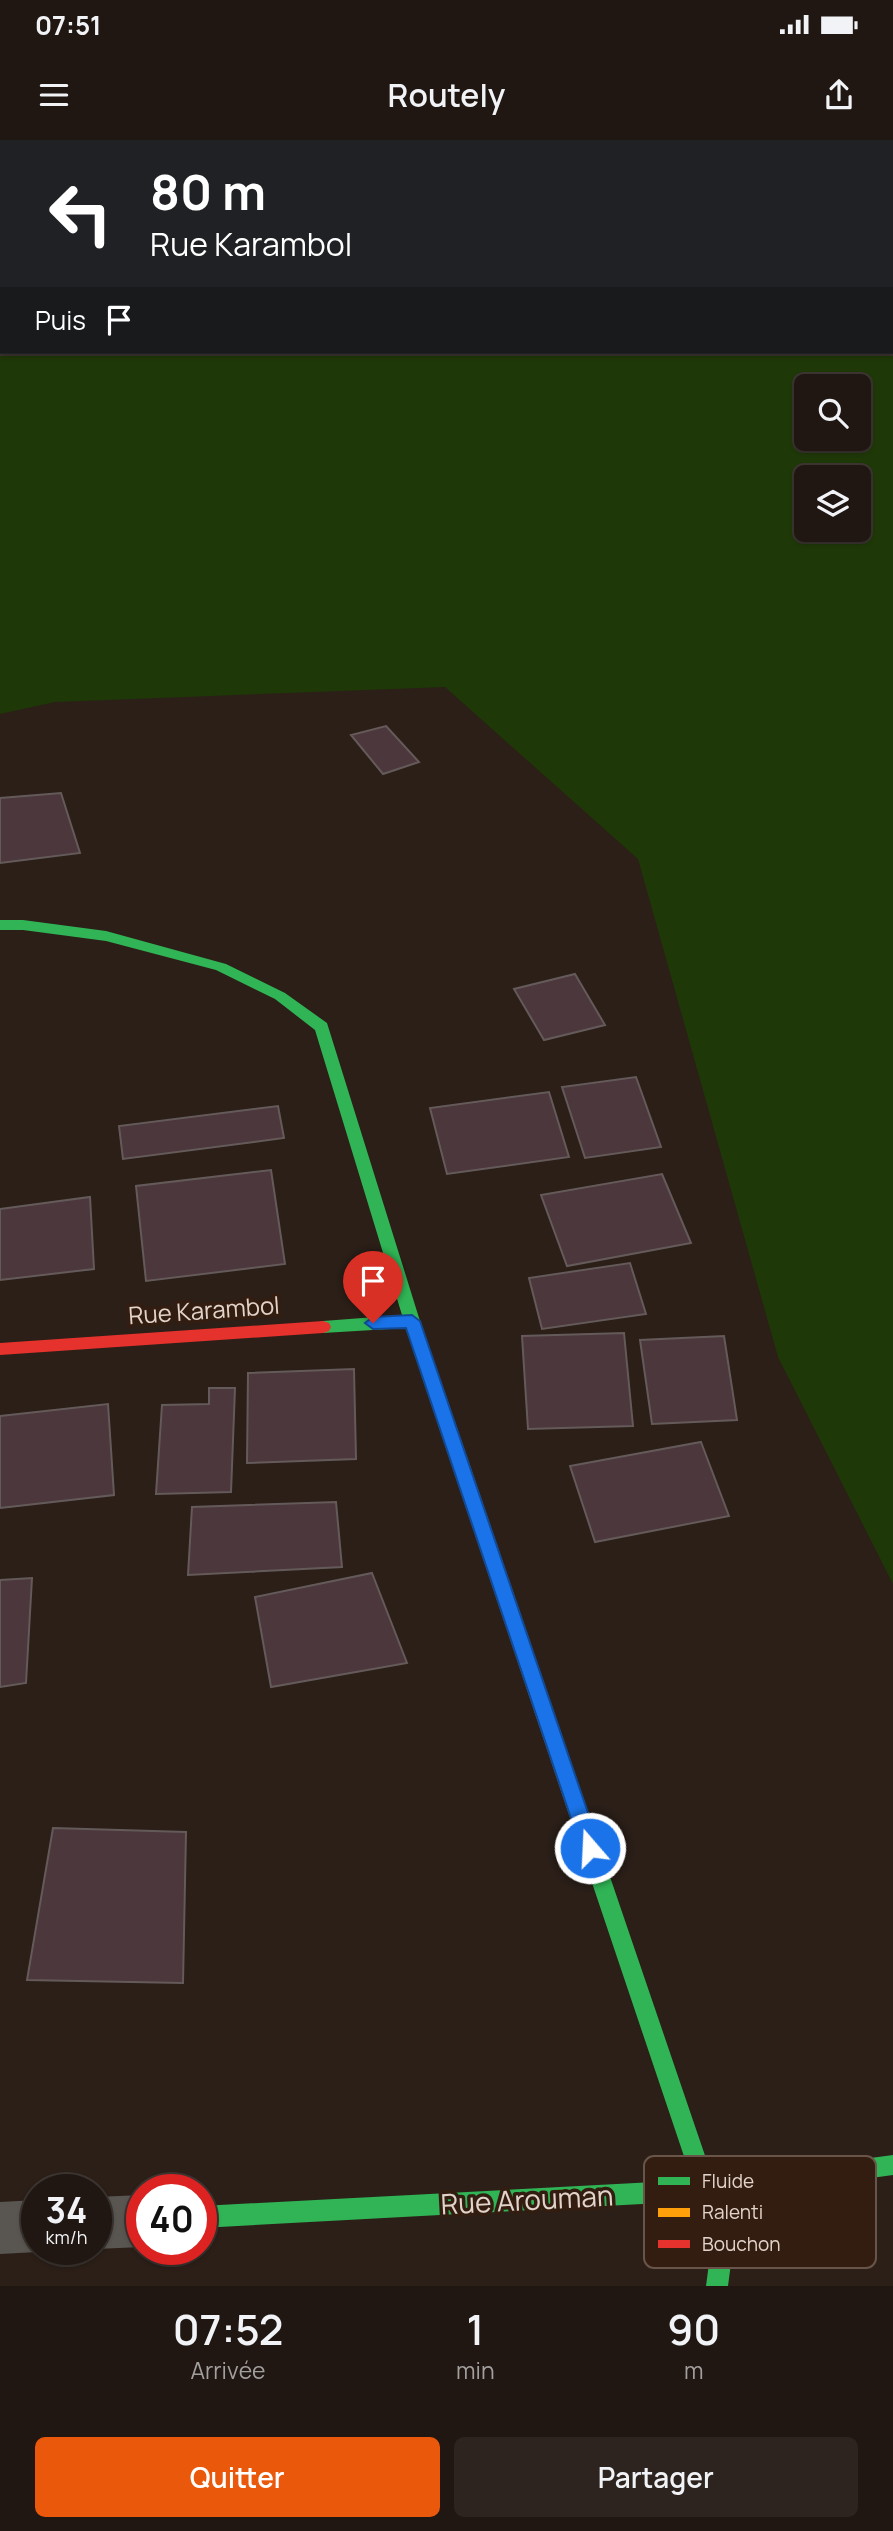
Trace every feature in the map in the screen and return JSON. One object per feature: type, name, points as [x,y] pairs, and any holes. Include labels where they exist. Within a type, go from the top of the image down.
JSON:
[{"type":"street","points":[[0,925],[23,925],[106,936],[221,967],[280,996],[322,1027],[412,1321],[694,2156]]},
{"type":"street","name":"Rue Karambol","points":[[0,1349],[412,1321]]},
{"type":"street","name":"Rue Arouman","points":[[217,2216],[644,2193]]},
{"type":"street","points":[[0,2228],[21,2227]]},
{"type":"street","points":[[717,2286],[719,2268]]},
{"type":"green space","points":[[0,354],[893,354],[893,1584],[778,1357],[638,859],[445,687],[55,702],[0,714]]},
{"type":"building","points":[[386,726],[419,762],[383,774],[351,735]]},
{"type":"building","points":[[61,793],[80,853],[0,863],[0,798]]},
{"type":"building","points":[[575,974],[605,1025],[544,1040],[514,989]]},
{"type":"building","points":[[636,1077],[661,1147],[585,1158],[562,1087]]},
{"type":"building","points":[[549,1092],[569,1157],[447,1174],[430,1108]]},
{"type":"building","points":[[278,1106],[284,1138],[123,1159],[119,1126]]},
{"type":"building","points":[[271,1170],[285,1264],[146,1281],[136,1186]]},
{"type":"building","points":[[662,1174],[691,1243],[567,1266],[541,1195]]},
{"type":"building","points":[[90,1197],[94,1269],[0,1280],[0,1209]]},
{"type":"building","points":[[630,1263],[646,1314],[542,1329],[529,1278]]},
{"type":"building","points":[[624,1333],[633,1426],[528,1429],[522,1336]]},
{"type":"building","points":[[724,1336],[737,1420],[652,1424],[640,1340]]},
{"type":"building","points":[[354,1369],[356,1459],[247,1463],[248,1373]]},
{"type":"building","points":[[209,1388],[235,1388],[231,1492],[156,1494],[162,1405],[209,1404]]},
{"type":"building","points":[[108,1404],[114,1495],[0,1508],[0,1416]]},
{"type":"building","points":[[701,1442],[729,1516],[595,1542],[570,1466]]},
{"type":"building","points":[[336,1502],[342,1567],[188,1575],[192,1507]]},
{"type":"building","points":[[372,1573],[407,1663],[271,1687],[255,1597]]},
{"type":"building","points":[[32,1578],[26,1683],[0,1687],[0,1580]]},
{"type":"building","points":[[53,1828],[186,1832],[183,1983],[27,1980]]},
{"type":"traffic: fast","points":[[0,925],[23,925],[106,936],[221,967],[280,996],[322,1027],[412,1321],[458,1457]]},
{"type":"traffic: fast","points":[[323,1327],[412,1321]]},
{"type":"traffic: fast","points":[[596,1865],[694,2156]]},
{"type":"traffic: fast","points":[[876,2167],[893,2165]]},
{"type":"traffic: fast","points":[[217,2216],[644,2193]]},
{"type":"traffic: fast","points":[[717,2286],[719,2268]]},
{"type":"traffic: slow","points":[[458,1457],[596,1865]]},
{"type":"traffic: jam","points":[[0,1349],[323,1327]]},
{"type":"route","points":[[373,1323],[412,1321],[590,1848]]}]
